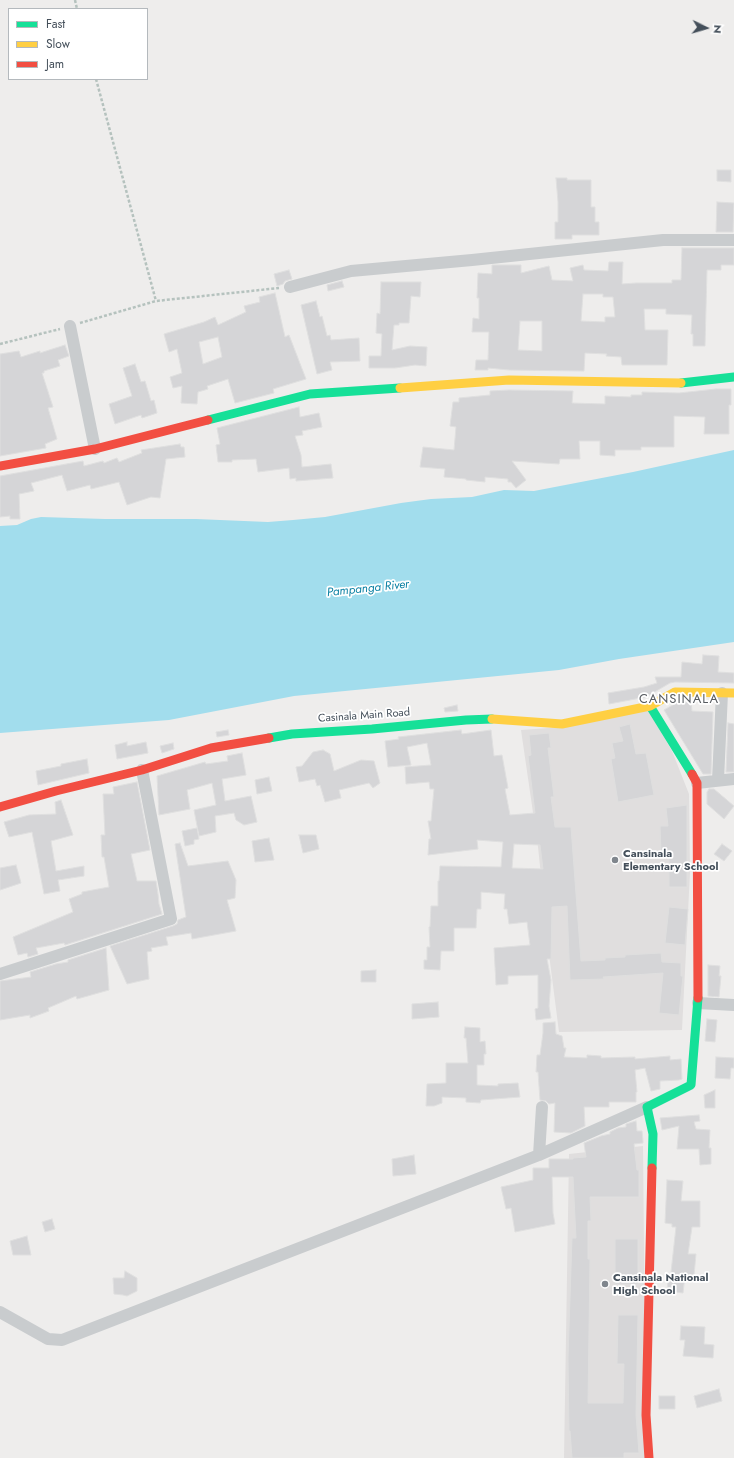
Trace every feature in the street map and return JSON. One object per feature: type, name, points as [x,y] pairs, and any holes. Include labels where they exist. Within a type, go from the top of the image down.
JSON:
[{"type":"street","points":[[290,287],[351,271],[663,240],[734,240]]},
{"type":"street","points":[[70,326],[95,449]]},
{"type":"street","points":[[0,466],[95,449],[310,394],[509,380],[678,383],[734,377]]},
{"type":"street","name":"Casinala Main Road","points":[[0,807],[56,791],[142,770],[211,748],[292,734],[372,729],[466,720],[502,719],[562,724],[650,706],[675,692],[728,693]]},
{"type":"street","points":[[718,780],[728,693]]},
{"type":"street","points":[[0,1312],[48,1339],[62,1340],[539,1155],[648,1107],[691,1085],[698,1003],[698,783],[650,706]]},
{"type":"street","points":[[0,974],[171,919],[142,770]]},
{"type":"street","points":[[698,783],[734,779]]},
{"type":"street","points":[[698,1003],[734,1005]]},
{"type":"street","points":[[539,1155],[542,1106]]},
{"type":"street","points":[[648,1107],[653,1134],[646,1415],[649,1458]]},
{"type":"path","points":[[96,80],[156,301]]},
{"type":"path","points":[[0,344],[70,326],[156,301],[290,287]]},
{"type":"shaded area","name":"Cansinala Elementary School","points":[[648,710],[672,751],[689,794],[690,873],[682,1030],[559,1032],[538,847],[521,730],[563,727]]},
{"type":"shaded area","name":"Cansinala National High School","points":[[643,1146],[646,1458],[564,1458],[569,1154]]},
{"type":"water","name":"Pampanga River","points":[[734,450],[734,642],[619,659],[559,670],[294,696],[169,720],[0,733],[0,526],[17,525],[31,519],[41,517],[196,519],[268,522],[325,517],[431,499],[472,497],[504,490],[534,491],[633,472]]},
{"type":"building","points":[[717,170],[731,170],[731,182],[717,181]]},
{"type":"building","points":[[556,178],[567,178],[567,180],[591,180],[591,207],[595,207],[595,222],[599,222],[599,235],[572,235],[572,239],[555,239],[555,222],[558,222]]},
{"type":"building","points":[[717,202],[734,203],[733,232],[716,232]]},
{"type":"building","points":[[682,248],[734,248],[734,265],[721,265],[721,270],[707,270],[705,346],[693,346],[693,334],[691,334],[692,315],[666,314],[666,309],[644,309],[645,330],[668,330],[667,365],[622,365],[621,357],[606,356],[607,354],[585,353],[584,371],[509,370],[488,368],[488,370],[475,370],[476,360],[488,360],[489,332],[472,332],[473,318],[479,319],[479,298],[477,298],[478,273],[492,274],[492,265],[521,265],[521,273],[549,266],[552,280],[573,281],[570,268],[583,265],[584,270],[608,271],[609,262],[623,262],[622,284],[672,283],[672,280],[681,280]],"holes":[[[583,294],[603,294],[603,297],[613,297],[615,317],[605,317],[605,322],[581,321]],[[520,321],[542,321],[542,351],[518,350]]]},
{"type":"building","points":[[289,270],[292,279],[277,286],[274,274]]},
{"type":"building","points":[[342,281],[344,287],[328,291],[327,285]]},
{"type":"building","points":[[381,282],[421,282],[420,297],[411,296],[409,323],[399,323],[399,325],[394,325],[392,350],[410,346],[427,347],[426,366],[415,365],[395,368],[369,368],[369,356],[381,356],[382,334],[376,333],[377,313],[380,314]]},
{"type":"building","points":[[275,293],[285,337],[289,335],[306,379],[273,389],[274,393],[235,403],[228,379],[207,386],[208,389],[198,392],[197,404],[181,403],[182,386],[173,388],[170,377],[182,373],[177,349],[169,352],[164,334],[204,322],[215,317],[218,325],[246,312],[244,306],[260,302],[259,297]],"holes":[[[218,337],[222,357],[203,364],[199,342]]]},
{"type":"building","points":[[316,301],[320,317],[322,316],[327,336],[330,335],[331,340],[359,338],[360,361],[330,362],[332,370],[317,374],[301,305]]},
{"type":"building","points":[[65,345],[69,356],[58,360],[60,366],[42,373],[53,407],[48,408],[57,439],[45,444],[46,448],[0,456],[0,354],[19,351],[21,357]]},
{"type":"building","points":[[135,364],[141,382],[145,381],[151,401],[154,400],[157,413],[142,418],[141,415],[115,424],[109,404],[132,396],[123,368]]},
{"type":"building","points":[[731,389],[731,405],[729,405],[729,434],[704,434],[705,417],[674,416],[674,447],[641,447],[641,450],[615,450],[615,456],[600,455],[600,441],[579,441],[580,459],[560,459],[559,464],[512,461],[526,480],[516,488],[511,482],[508,482],[508,479],[485,477],[485,482],[444,477],[445,469],[420,467],[423,447],[454,450],[456,427],[450,426],[453,402],[459,402],[459,398],[490,395],[490,391],[573,391],[572,403],[605,404],[605,396],[631,397],[631,395],[642,395],[642,392],[679,393]]},
{"type":"building","points":[[299,407],[300,417],[319,413],[322,427],[302,431],[303,435],[295,436],[301,455],[302,467],[331,464],[333,478],[296,481],[296,478],[290,479],[289,468],[258,472],[256,459],[218,462],[216,445],[220,444],[217,428]]},
{"type":"building","points":[[180,444],[181,447],[184,447],[185,457],[166,459],[160,498],[151,497],[127,505],[119,482],[91,489],[90,485],[67,491],[62,475],[31,483],[34,491],[19,494],[20,519],[10,519],[10,516],[0,517],[0,476],[83,461],[84,466],[103,461],[104,463],[117,458],[119,462],[142,453],[141,450]]},
{"type":"building","points":[[703,655],[719,656],[718,672],[734,673],[734,683],[675,682],[670,683],[646,697],[609,704],[608,693],[644,687],[657,683],[655,677],[681,677],[682,662],[702,664]]},
{"type":"building","points":[[678,702],[691,702],[692,711],[713,712],[711,774],[703,774],[664,710]]},
{"type":"building","points":[[457,705],[458,711],[445,712],[444,708]]},
{"type":"building","points":[[728,723],[734,724],[734,772],[726,772]]},
{"type":"building","points":[[630,724],[636,754],[646,753],[654,795],[618,802],[611,759],[615,758],[612,743],[623,741],[619,727]]},
{"type":"building","points":[[228,730],[229,735],[217,737],[216,732]]},
{"type":"building","points":[[461,730],[462,734],[491,730],[494,756],[502,755],[508,788],[505,789],[510,815],[535,813],[528,756],[531,755],[529,735],[549,733],[551,748],[548,748],[554,797],[551,797],[555,827],[571,827],[581,961],[605,960],[605,958],[625,957],[625,955],[661,953],[662,962],[681,963],[681,976],[683,976],[679,1015],[659,1013],[663,973],[603,977],[604,979],[570,980],[567,906],[552,907],[551,959],[547,959],[551,980],[549,1006],[551,1018],[536,1020],[535,1009],[538,1008],[538,975],[508,976],[508,984],[496,985],[494,948],[530,945],[527,922],[509,924],[507,909],[504,909],[505,894],[481,892],[481,909],[477,909],[476,928],[454,928],[454,951],[441,951],[440,970],[424,969],[424,960],[427,960],[427,947],[430,947],[429,927],[431,906],[438,906],[438,881],[440,866],[501,867],[503,842],[477,840],[478,849],[428,855],[429,839],[431,839],[428,821],[431,821],[434,789],[430,789],[429,782],[406,784],[405,767],[431,765],[427,743],[407,747],[411,765],[388,767],[385,741],[399,739],[398,737]],"holes":[[[514,844],[540,845],[543,869],[512,868]]]},
{"type":"building","points":[[127,742],[127,746],[146,742],[148,753],[117,759],[115,745]]},
{"type":"building","points":[[173,743],[174,749],[162,753],[160,746]]},
{"type":"building","points":[[323,750],[330,754],[334,771],[361,760],[374,761],[380,783],[373,788],[369,783],[339,790],[341,798],[325,802],[320,785],[317,786],[315,779],[299,782],[296,767],[302,766],[313,752]]},
{"type":"building","points":[[242,753],[246,775],[222,779],[225,801],[251,796],[257,822],[244,825],[236,820],[234,813],[215,816],[216,832],[199,836],[194,810],[216,805],[212,783],[187,790],[190,809],[159,815],[157,776],[205,762],[206,764],[228,761],[227,756]]},
{"type":"building","points":[[87,759],[89,773],[38,785],[36,771]]},
{"type":"building","points":[[269,777],[272,791],[257,794],[255,780]]},
{"type":"building","points":[[137,782],[150,850],[131,854],[137,881],[156,881],[162,914],[65,945],[64,943],[36,948],[38,954],[28,957],[27,953],[18,955],[13,937],[73,912],[69,899],[82,894],[82,892],[109,887],[104,857],[102,857],[101,835],[105,835],[103,794],[114,794],[113,787]]},
{"type":"building","points":[[709,789],[714,789],[734,806],[724,819],[707,804],[707,792]]},
{"type":"building","points":[[61,800],[73,835],[51,841],[56,871],[84,866],[84,876],[58,880],[60,891],[44,894],[32,832],[9,837],[4,822],[29,815],[56,814],[55,802]]},
{"type":"building","points":[[687,805],[687,887],[669,887],[669,852],[661,852],[660,826],[668,826],[666,808]]},
{"type":"building","points":[[197,828],[199,839],[194,840],[194,844],[185,846],[182,831]]},
{"type":"building","points":[[299,835],[316,835],[319,849],[303,853]]},
{"type":"building","points":[[269,838],[274,860],[255,862],[252,841]]},
{"type":"building","points":[[180,843],[188,866],[228,861],[236,880],[235,898],[227,900],[236,931],[192,939],[191,933],[166,937],[168,945],[151,948],[152,951],[147,952],[149,979],[127,984],[110,946],[173,926],[177,924],[178,920],[186,917],[175,844]]},
{"type":"building","points":[[722,844],[732,851],[724,861],[714,854]]},
{"type":"building","points":[[16,865],[21,883],[0,890],[0,868]]},
{"type":"building","points":[[669,907],[688,909],[685,945],[665,943]]},
{"type":"building","points":[[106,948],[109,990],[77,999],[76,996],[48,1008],[49,1011],[30,1018],[30,1015],[0,1020],[0,981],[31,977],[30,972],[68,962],[68,960]]},
{"type":"building","points":[[708,965],[720,966],[719,976],[721,976],[719,997],[708,996]]},
{"type":"building","points":[[376,970],[376,982],[361,982],[361,971]]},
{"type":"building","points":[[438,1002],[439,1017],[412,1019],[412,1004]]},
{"type":"building","points":[[707,1019],[717,1020],[715,1042],[705,1041]]},
{"type":"building","points":[[555,1022],[556,1034],[562,1036],[564,1048],[566,1048],[564,1057],[587,1058],[587,1055],[601,1056],[601,1058],[635,1057],[635,1059],[670,1056],[670,1060],[681,1059],[682,1079],[660,1081],[660,1089],[651,1091],[645,1068],[635,1070],[637,1092],[636,1102],[609,1102],[609,1107],[584,1107],[585,1126],[571,1133],[554,1132],[555,1103],[549,1104],[546,1101],[540,1100],[538,1072],[536,1072],[537,1055],[540,1055],[543,1023]]},
{"type":"building","points":[[465,1027],[480,1028],[480,1042],[485,1041],[486,1054],[484,1054],[484,1065],[477,1065],[477,1085],[498,1086],[498,1084],[518,1083],[520,1097],[481,1100],[480,1103],[466,1102],[466,1098],[442,1097],[442,1103],[434,1106],[426,1106],[427,1084],[446,1083],[446,1063],[468,1063],[466,1038],[464,1038]]},
{"type":"building","points":[[716,1057],[734,1058],[734,1068],[731,1068],[730,1079],[715,1078]]},
{"type":"building","points":[[715,1090],[715,1108],[705,1108],[704,1095]]},
{"type":"building","points":[[699,1115],[700,1121],[694,1122],[696,1129],[710,1130],[709,1148],[711,1148],[711,1164],[700,1165],[699,1149],[677,1149],[679,1126],[662,1130],[660,1118]]},
{"type":"building","points":[[636,1121],[637,1131],[642,1131],[643,1141],[643,1143],[634,1144],[637,1170],[639,1170],[639,1197],[590,1197],[591,1221],[588,1221],[588,1259],[590,1259],[588,1403],[623,1403],[624,1364],[617,1364],[618,1315],[638,1315],[636,1415],[639,1453],[624,1453],[624,1458],[572,1458],[569,1431],[568,1358],[572,1238],[576,1238],[573,1177],[552,1177],[553,1213],[555,1224],[515,1232],[511,1208],[506,1209],[501,1187],[533,1180],[533,1168],[549,1168],[549,1159],[573,1159],[586,1157],[584,1143],[610,1134],[610,1132],[618,1128],[626,1127],[626,1124]]},
{"type":"building","points":[[414,1155],[416,1174],[393,1176],[392,1159]]},
{"type":"building","points":[[667,1180],[683,1181],[681,1201],[700,1201],[700,1227],[692,1227],[688,1254],[696,1254],[694,1276],[685,1276],[683,1293],[667,1291],[668,1280],[670,1281],[676,1227],[672,1227],[672,1224],[665,1223]]},
{"type":"building","points":[[52,1219],[55,1229],[45,1232],[42,1222]]},
{"type":"building","points":[[27,1236],[31,1255],[13,1255],[10,1241]]},
{"type":"building","points":[[615,1239],[638,1239],[638,1284],[615,1284]]},
{"type":"building","points":[[125,1271],[137,1278],[137,1291],[127,1296],[114,1294],[113,1278],[124,1278]]},
{"type":"building","points":[[681,1326],[705,1327],[704,1344],[714,1345],[713,1358],[683,1356],[685,1340],[680,1340]]},
{"type":"building","points":[[719,1389],[722,1401],[697,1408],[694,1396]]},
{"type":"building","points":[[659,1396],[675,1396],[675,1409],[659,1409]]},
{"type":"traffic: fast","points":[[681,383],[734,377]]},
{"type":"traffic: fast","points":[[208,420],[310,394],[400,388]]},
{"type":"traffic: fast","points":[[650,706],[692,774]]},
{"type":"traffic: fast","points":[[269,738],[292,734],[492,719]]},
{"type":"traffic: fast","points":[[652,1168],[653,1134],[647,1107],[691,1085],[698,998]]},
{"type":"traffic: slow","points":[[400,388],[509,380],[681,383]]},
{"type":"traffic: slow","points":[[492,719],[562,724],[650,706],[675,692],[734,693]]},
{"type":"traffic: jam","points":[[0,466],[95,449],[208,420]]},
{"type":"traffic: jam","points":[[0,807],[56,791],[142,770],[211,748],[269,738]]},
{"type":"traffic: jam","points":[[692,774],[697,783],[698,998]]},
{"type":"traffic: jam","points":[[649,1458],[646,1415],[652,1168]]},
{"type":"place","name":"Cansinala Elementary School","points":[[615,860]]},
{"type":"place","name":"Cansinala National High School","points":[[605,1284]]},
{"type":"district","name":"CANSINALA","points":[[679,700]]}]
